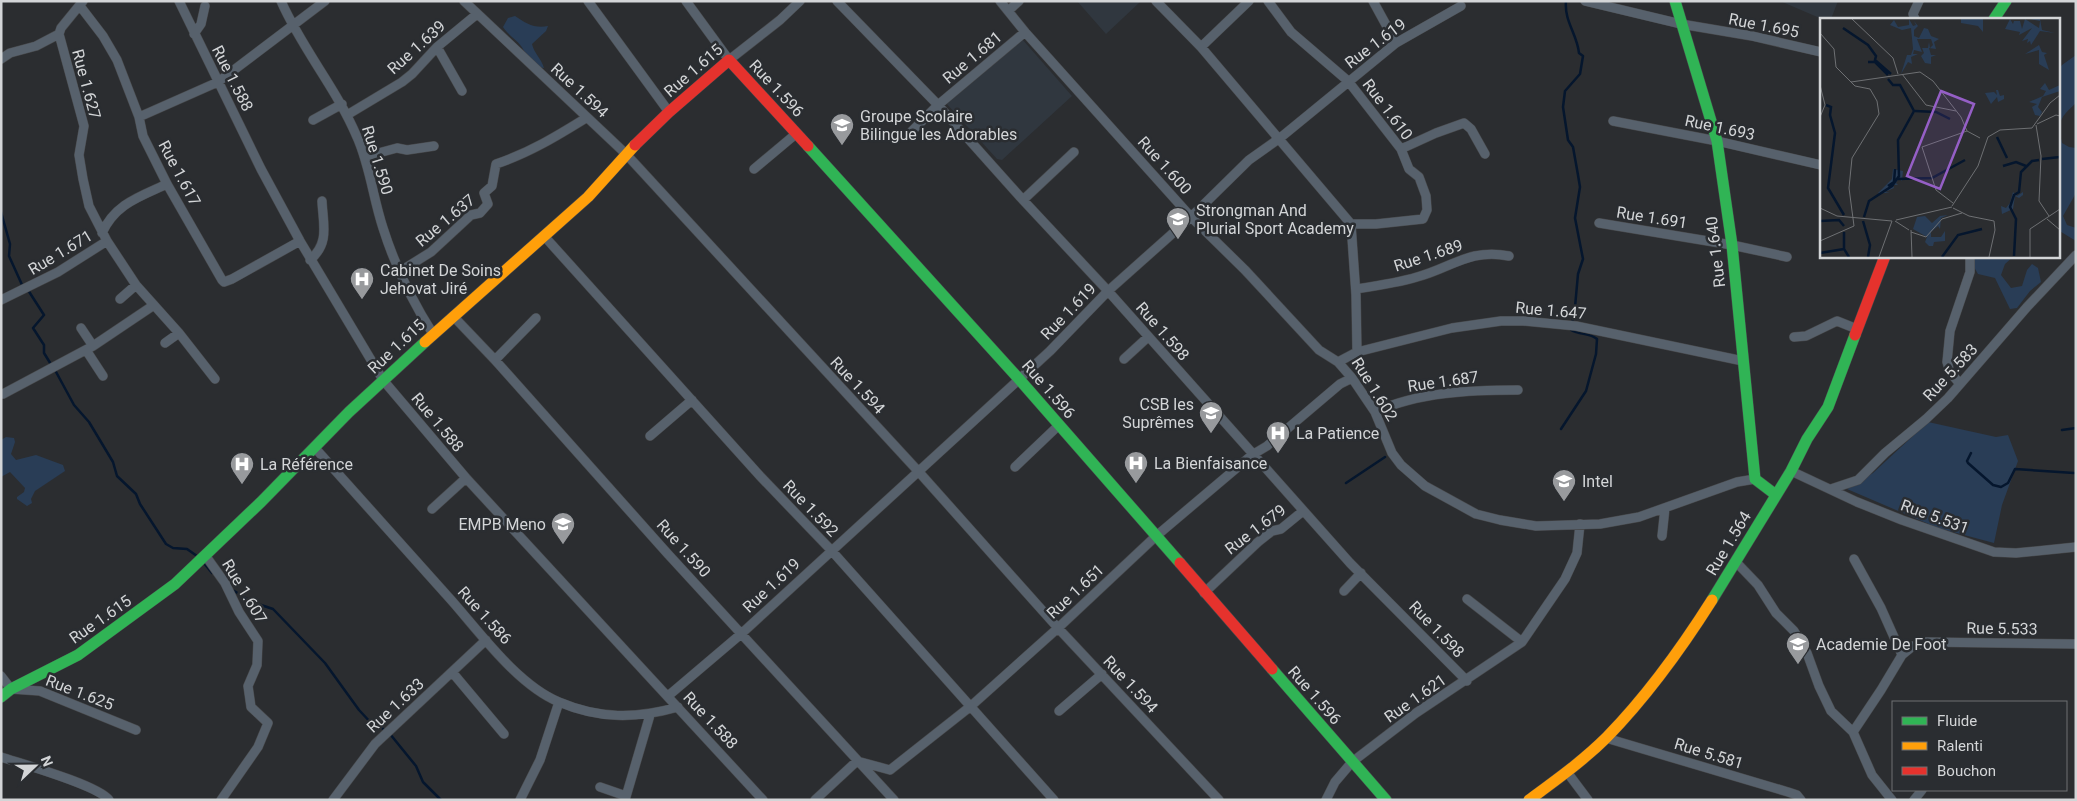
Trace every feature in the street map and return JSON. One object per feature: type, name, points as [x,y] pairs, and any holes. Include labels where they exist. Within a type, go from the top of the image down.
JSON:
[{"type":"street","name":"Rue 1.588","points":[[179,1],[218,82],[310,260],[383,380],[466,478],[763,800]]},
{"type":"street","name":"Rue 1.590","points":[[281,1],[342,104],[364,155],[381,220],[399,272],[423,321],[433,334]]},
{"type":"street","points":[[140,117],[218,82],[325,1]]},
{"type":"street","name":"Rue 1.594","points":[[464,1],[626,154],[918,471],[1058,628],[1219,800]]},
{"type":"street","points":[[588,1],[669,112]]},
{"type":"street","name":"Rue 1.615","points":[[1,697],[12,689],[78,655],[161,596],[383,380],[588,197],[626,154],[669,112],[729,60],[780,20],[800,1]]},
{"type":"street","name":"Rue 1.598","points":[[838,1],[938,105],[1108,291],[1303,511],[1467,681]]},
{"type":"street","name":"Rue 1.600","points":[[1000,1],[1025,32],[1191,216],[1246,270],[1318,350],[1338,362]]},
{"type":"street","points":[[1008,11],[1019,1]]},
{"type":"street","points":[[1156,1],[1201,48],[1280,138],[1351,224]]},
{"type":"street","points":[[1201,48],[1249,1]]},
{"type":"street","name":"Rue 1.610","points":[[1268,1],[1291,32],[1348,82],[1401,149],[1409,169],[1419,177],[1426,196],[1427,210],[1423,219],[1376,224],[1351,224]]},
{"type":"street","points":[[1374,1],[1396,42]]},
{"type":"street","name":"Rue 1.695","points":[[1585,1],[1681,24],[1752,36],[1820,52]]},
{"type":"street","name":"Rue 1.640","points":[[1674,1],[1717,141],[1732,245],[1755,479]]},
{"type":"street","points":[[1915,18],[1913,14],[1919,1]]},
{"type":"street","points":[[1995,18],[2006,1]]},
{"type":"street","name":"Rue 1.627","points":[[81,4],[58,34],[84,126],[80,155],[89,206],[105,237],[136,285],[179,333],[215,379]]},
{"type":"street","name":"Rue 1.617","points":[[81,4],[117,60],[140,117],[143,136],[203,249],[224,282],[255,267],[300,241]]},
{"type":"street","name":"Rue 1.596","points":[[692,4],[729,60],[797,132],[1059,424],[1155,537],[1386,800]]},
{"type":"street","points":[[194,34],[201,24],[205,6]]},
{"type":"street","name":"Rue 1.619","points":[[668,696],[742,634],[831,550],[1019,379],[1080,322],[1108,291],[1191,216],[1248,160],[1280,138],[1396,42],[1461,6]]},
{"type":"street","name":"Rue 1.639","points":[[347,115],[402,82],[437,47],[477,14]]},
{"type":"street","name":"Rue 1.681","points":[[911,132],[938,105],[1025,32]]},
{"type":"street","points":[[1,59],[10,53],[36,46],[58,34]]},
{"type":"street","points":[[437,47],[462,91]]},
{"type":"street","points":[[313,120],[342,104]]},
{"type":"street","name":"Rue 1.637","points":[[399,272],[431,252],[471,216],[480,214],[488,204],[484,193],[492,186],[496,164],[516,158],[543,145],[586,118]]},
{"type":"street","name":"Rue 1.693","points":[[1613,121],[1820,164]]},
{"type":"street","points":[[1401,149],[1464,123],[1471,129],[1485,154]]},
{"type":"street","points":[[754,169],[797,132]]},
{"type":"street","points":[[364,155],[397,148],[407,150],[434,146]]},
{"type":"street","points":[[1023,200],[1074,152]]},
{"type":"street","points":[[105,237],[107,222],[115,211],[167,184]]},
{"type":"street","points":[[310,260],[319,252],[324,239],[322,201]]},
{"type":"street","name":"Rue 1.602","points":[[1351,224],[1356,290],[1357,352],[1338,362],[1352,378],[1375,412],[1392,453],[1401,465],[1425,486],[1476,514],[1536,526],[1600,524],[1640,517],[1737,482],[1755,479]]},
{"type":"street","name":"Rue 1.691","points":[[1599,224],[1732,245],[1788,257]]},
{"type":"street","name":"Rue 1.671","points":[[1,300],[58,272],[105,237]]},
{"type":"street","name":"Rue 1.592","points":[[545,237],[760,476],[831,550],[1054,800]]},
{"type":"street","name":"Rue 1.689","points":[[1356,290],[1417,277],[1466,257],[1492,253],[1509,256]]},
{"type":"street","name":"Rue 5.583","points":[[1831,489],[1858,480],[1885,453],[1926,419],[2076,255]]},
{"type":"street","name":"Rue 1.564","points":[[1529,800],[1567,772],[1606,738],[1661,676],[1691,634],[1828,407],[1884,258]]},
{"type":"street","points":[[1960,384],[1950,372],[1946,362],[1950,331],[1970,272],[1970,258]]},
{"type":"street","points":[[120,299],[136,285]]},
{"type":"street","points":[[3,394],[90,348],[154,305]]},
{"type":"street","name":"Rue 1.590","points":[[453,316],[894,800]]},
{"type":"street","points":[[495,360],[536,318]]},
{"type":"street","name":"Rue 1.647","points":[[1357,352],[1476,323],[1523,321],[1576,326],[1742,361]]},
{"type":"street","points":[[1794,337],[1806,336],[1838,321],[1857,329]]},
{"type":"street","points":[[81,328],[103,376]]},
{"type":"street","points":[[165,343],[179,333]]},
{"type":"street","points":[[1124,359],[1148,337]]},
{"type":"street","name":"Rue 1.651","points":[[857,761],[890,770],[971,706],[1155,537],[1252,455],[1280,435],[1340,384],[1352,378]]},
{"type":"street","name":"Rue 1.687","points":[[1375,412],[1405,401],[1443,394],[1518,390]]},
{"type":"street","points":[[650,436],[692,400]]},
{"type":"street","points":[[1015,467],[1059,424]]},
{"type":"street","name":"Rue 1.586","points":[[315,448],[486,640],[527,683],[559,702],[589,712],[610,715],[650,715],[678,707]]},
{"type":"street","name":"Rue 5.531","points":[[1791,470],[1909,523],[1994,552],[2016,553],[2076,547]]},
{"type":"street","points":[[432,509],[466,478]]},
{"type":"street","points":[[1755,479],[1776,495]]},
{"type":"street","points":[[1662,536],[1665,508]]},
{"type":"street","name":"Rue 1.679","points":[[1204,592],[1258,542],[1272,532],[1281,529],[1303,511]]},
{"type":"street","name":"Rue 1.621","points":[[1326,800],[1335,782],[1352,762],[1416,713],[1467,681],[1522,642],[1565,578],[1577,553],[1580,524]]},
{"type":"street","name":"Rue 1.607","points":[[205,555],[225,583],[239,612],[258,641],[257,665],[248,686],[251,707],[268,723],[258,747],[221,800]]},
{"type":"street","points":[[1854,559],[1881,608],[1902,655]]},
{"type":"street","points":[[1736,562],[1758,585],[1776,613],[1794,631],[1807,653],[1819,686],[1831,711],[1853,732],[1872,775],[1892,800]]},
{"type":"street","points":[[1344,591],[1361,573]]},
{"type":"street","points":[[1468,599],[1522,642]]},
{"type":"street","name":"Rue 1.633","points":[[333,800],[375,744],[486,640]]},
{"type":"street","name":"Rue 5.533","points":[[1853,732],[1902,655],[1913,646],[1926,642],[2076,644]]},
{"type":"street","points":[[452,672],[504,734]]},
{"type":"street","points":[[1059,710],[1102,674]]},
{"type":"street","points":[[1,676],[12,689]]},
{"type":"street","name":"Rue 1.625","points":[[12,689],[40,691],[136,730]]},
{"type":"street","points":[[520,800],[540,760],[559,702]]},
{"type":"street","points":[[600,788],[625,798],[650,715]]},
{"type":"street","name":"Rue 5.581","points":[[1606,738],[1788,792],[1797,795],[1802,800]]},
{"type":"street","points":[[1,757],[90,788],[105,794],[109,800]]},
{"type":"street","points":[[815,800],[857,761]]},
{"type":"street","points":[[1567,772],[1588,800]]},
{"type":"shaded area","points":[[1077,1],[1139,1],[1140,2],[1106,34]]},
{"type":"shaded area","points":[[1780,1],[1838,1],[1831,18],[1820,18]]},
{"type":"shaded area","points":[[515,16],[534,26],[548,26],[546,31],[532,44],[544,68],[532,63],[519,44],[503,27],[508,18]]},
{"type":"shaded area","points":[[1022,39],[1072,96],[1002,160],[997,159],[946,103]]},
{"type":"shaded area","points":[[2076,55],[2076,103],[2063,116],[2060,125],[2060,68]]},
{"type":"shaded area","points":[[2060,130],[2062,143],[2076,148],[2076,193],[2063,216],[2067,225],[2076,228],[2076,241],[2060,231]]},
{"type":"shaded area","points":[[1974,258],[2012,258],[2005,264],[2001,275],[2011,288],[2022,286],[2027,270],[2032,264],[2038,268],[2041,282],[2030,291],[2017,308],[2010,309],[1995,278],[1978,274],[1974,267]]},
{"type":"shaded area","points":[[1928,422],[1996,437],[2008,435],[2018,461],[2002,505],[1994,543],[1938,528],[1847,489],[1873,473]]},
{"type":"shaded area","points":[[6,437],[14,438],[15,442],[11,454],[16,460],[36,455],[63,465],[65,471],[35,491],[31,499],[32,503],[27,506],[17,499],[24,492],[25,488],[10,472],[1,477],[1,440]]},
{"type":"waterway","points":[[1561,429],[1586,391],[1596,354],[1597,339],[1571,330],[1578,274],[1583,259],[1575,218],[1580,187],[1573,147],[1568,140],[1563,107],[1565,91],[1580,74],[1583,56],[1579,53],[1567,15],[1566,1]]},
{"type":"waterway","points":[[1,212],[10,244],[9,256],[23,287]]},
{"type":"waterway","points":[[28,290],[44,315],[33,328],[44,345],[44,353],[52,366]]},
{"type":"waterway","points":[[55,370],[74,405],[89,422],[113,462],[117,476],[136,494],[140,504],[166,544],[173,548],[187,549],[197,556]]},
{"type":"waterway","points":[[2062,430],[2076,428]]},
{"type":"waterway","points":[[1971,453],[1967,461],[1968,463],[1993,485],[2001,487],[2008,483],[2015,469],[2074,473]]},
{"type":"waterway","points":[[1346,483],[1385,457]]},
{"type":"waterway","points":[[203,562],[212,573]]},
{"type":"waterway","points":[[231,589],[252,602],[273,609],[325,663],[359,710],[373,725],[378,725],[386,731]]},
{"type":"waterway","points":[[390,734],[416,766],[423,782],[441,800]]},
{"type":"traffic: fast","points":[[1675,1],[1717,141],[1732,245],[1755,479],[1776,495]]},
{"type":"traffic: fast","points":[[1995,18],[2006,1]]},
{"type":"traffic: fast","points":[[808,146],[1019,379],[1180,563]]},
{"type":"traffic: fast","points":[[1712,600],[1791,471],[1807,439],[1828,407],[1855,335]]},
{"type":"traffic: fast","points":[[1,697],[11,689],[78,655],[175,584],[261,502],[349,412],[425,342]]},
{"type":"traffic: fast","points":[[1272,669],[1386,800]]},
{"type":"traffic: slow","points":[[425,342],[588,197],[635,145]]},
{"type":"traffic: slow","points":[[1529,800],[1588,754],[1622,721],[1663,672],[1712,600]]},
{"type":"traffic: jam","points":[[635,145],[669,112],[729,60],[808,146]]},
{"type":"traffic: jam","points":[[1855,335],[1884,258]]},
{"type":"traffic: jam","points":[[1180,563],[1272,669]]},
{"type":"place","name":"Groupe Scolaire Bilingue les Adorables","points":[[842,146]]},
{"type":"place","name":"Strongman And Plurial Sport Academy","points":[[1178,240]]},
{"type":"place","name":"Cabinet De Soins Jehovat Jiré","points":[[362,300]]},
{"type":"place","name":"CSB les Suprêmes","points":[[1211,434]]},
{"type":"place","name":"La Patience","points":[[1278,454]]},
{"type":"place","name":"La Bienfaisance","points":[[1136,484]]},
{"type":"place","name":"La Référence","points":[[242,485]]},
{"type":"place","name":"Intel","points":[[1564,502]]},
{"type":"place","name":"EMPB Meno","points":[[563,545]]},
{"type":"place","name":"Academie De Foot","points":[[1798,665]]}]
